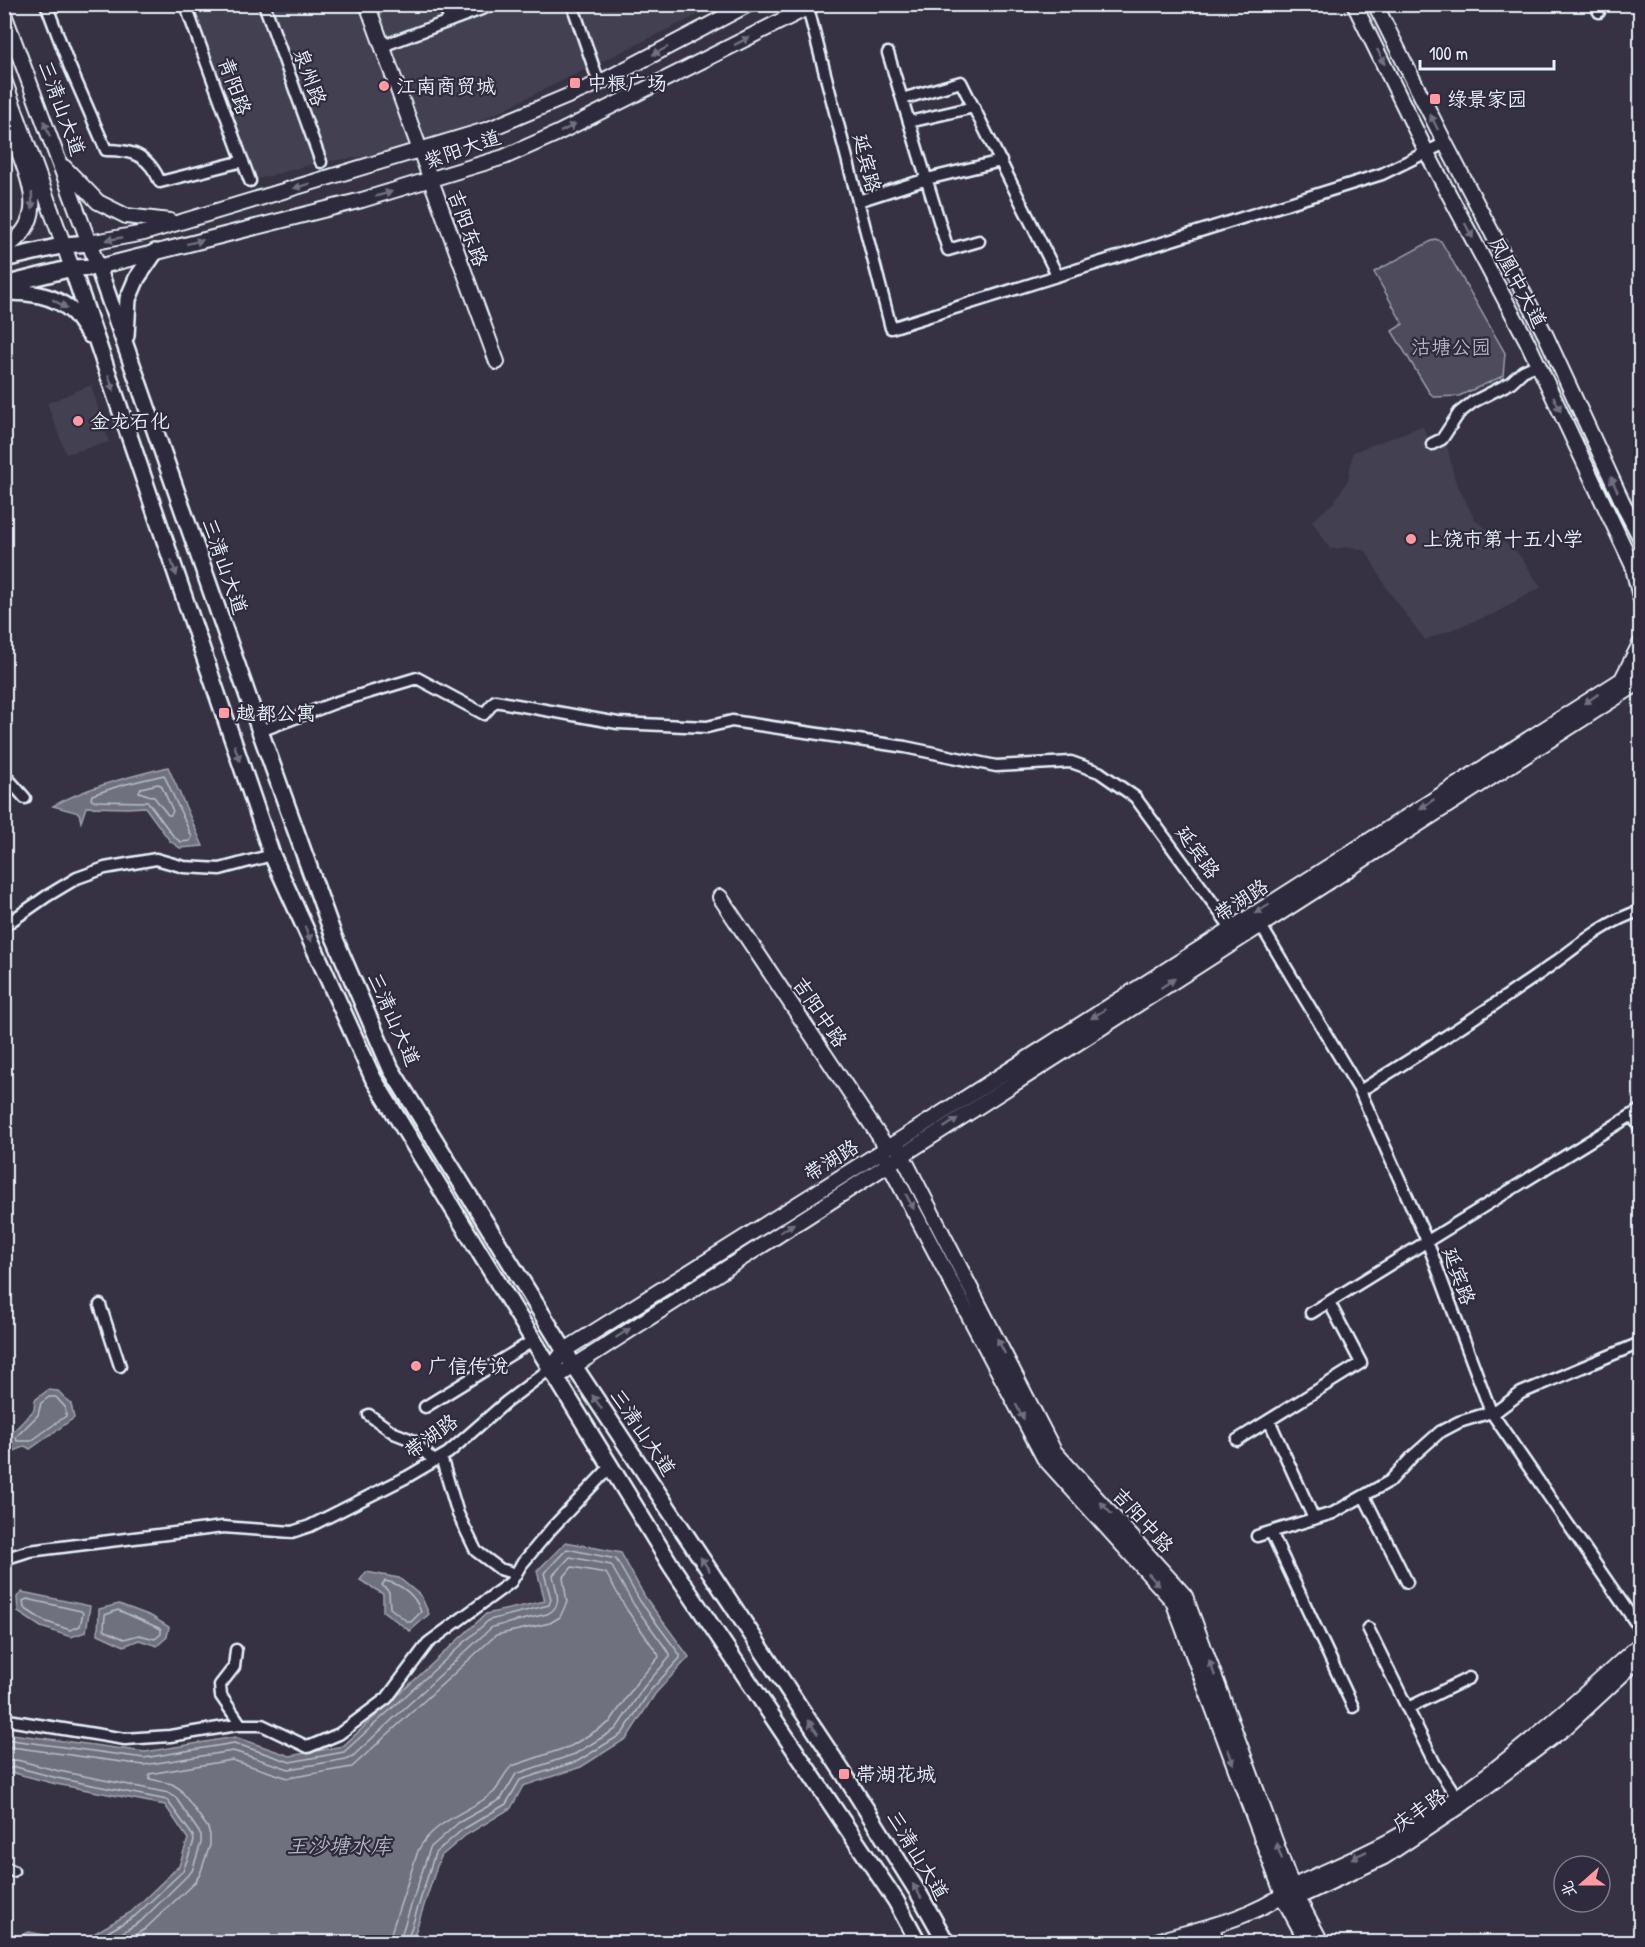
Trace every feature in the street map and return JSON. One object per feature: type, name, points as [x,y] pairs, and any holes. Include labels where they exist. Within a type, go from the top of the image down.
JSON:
[{"type":"highway","points":[[4,259],[65,245],[89,243]]},
{"type":"highway","points":[[126,342],[128,299],[152,253]]},
{"type":"highway","points":[[4,285],[72,268],[98,267]]},
{"type":"highway","name":"三清山大道","points":[[98,267],[334,937],[391,1069],[574,1366],[844,1774],[919,1894],[946,1942]]},
{"type":"highway","points":[[72,268],[272,855],[373,1078],[672,1567],[896,1901],[918,1942]]},
{"type":"highway","points":[[4,292],[30,292],[48,297],[72,311],[98,347]]},
{"type":"main road","name":"吉阳东路","points":[[367,4],[497,362]]},
{"type":"main road","name":"紫阳大道","points":[[89,243],[144,233],[489,129],[599,84],[749,4]]},
{"type":"main road","name":"凤凰中大道","points":[[1354,4],[1427,153],[1538,364],[1641,581]]},
{"type":"main road","name":"凤凰中大道","points":[[1375,4],[1546,336],[1627,512],[1641,537]]},
{"type":"main road","name":"紫阳大道","points":[[98,267],[351,203],[504,157],[556,134],[811,6]]},
{"type":"main road","name":"三清山大道","points":[[4,14],[98,267]]},
{"type":"main road","points":[[5,82],[72,268]]},
{"type":"main road","points":[[4,249],[11,245],[30,224],[34,203],[30,183],[5,108],[5,82]]},
{"type":"main road","points":[[59,162],[98,202],[126,216],[184,221]]},
{"type":"main road","points":[[144,233],[143,244],[152,253]]},
{"type":"main road","points":[[1632,564],[1641,597]]},
{"type":"main road","points":[[1634,684],[1641,644]]},
{"type":"main road","name":"带湖路","points":[[554,1372],[565,1350],[1260,924],[1634,684],[1641,668]]},
{"type":"main road","name":"带湖路","points":[[554,1372],[574,1366],[891,1151],[1232,929],[1634,684]]},
{"type":"main road","name":"吉阳中路","points":[[720,897],[891,1151],[1044,1458],[1173,1601],[1307,1942]]},
{"type":"main road","points":[[1459,1801],[1494,1769],[1568,1711],[1641,1644]]},
{"type":"main road","name":"庆丰路","points":[[1188,1942],[1252,1920],[1290,1896],[1384,1857],[1459,1801],[1566,1727],[1641,1658]]},
{"type":"main road","points":[[1153,1942],[1239,1917],[1290,1896]]},
{"type":"main road","name":"吉阳中路","points":[[1290,1896],[1321,1942]]},
{"type":"street","points":[[46,4],[69,65],[106,150],[119,150],[138,155],[153,166],[160,182],[243,161]]},
{"type":"street","name":"青阳路","points":[[185,4],[250,180]]},
{"type":"street","name":"泉州路","points":[[264,4],[321,162]]},
{"type":"street","points":[[444,4],[450,21]]},
{"type":"street","points":[[382,46],[495,4]]},
{"type":"street","points":[[572,4],[599,84]]},
{"type":"street","name":"延宾路","points":[[811,6],[891,328],[1058,275]]},
{"type":"street","points":[[888,52],[948,250],[980,241]]},
{"type":"street","points":[[902,99],[961,82],[1058,275],[1382,174],[1445,143]]},
{"type":"street","points":[[909,122],[974,107]]},
{"type":"street","points":[[858,201],[927,179],[1001,161]]},
{"type":"street","points":[[1432,444],[1442,439],[1459,413],[1473,402],[1510,384],[1523,371],[1538,364]]},
{"type":"street","name":"延宾路","points":[[260,731],[337,702],[417,678],[484,714],[495,701],[618,723],[707,727],[732,721],[905,747],[970,762],[996,765],[1071,762],[1099,772],[1135,797],[1232,929]]},
{"type":"street","points":[[4,774],[25,798]]},
{"type":"street","points":[[4,926],[77,878],[105,868],[156,859],[184,867],[220,869],[272,855]]},
{"type":"street","points":[[1360,1091],[1456,1031],[1589,938],[1626,916],[1641,912]]},
{"type":"street","name":"延宾路","points":[[1260,924],[1360,1091],[1427,1241],[1491,1412],[1641,1629]]},
{"type":"street","points":[[1311,1313],[1636,1113],[1641,1128]]},
{"type":"street","points":[[1237,1440],[1361,1363],[1329,1302]]},
{"type":"street","points":[[100,1305],[120,1366]]},
{"type":"street","points":[[425,1407],[534,1341]]},
{"type":"street","points":[[1257,1536],[1333,1513],[1390,1481],[1440,1432],[1459,1422],[1498,1410],[1521,1393],[1641,1342]]},
{"type":"street","name":"带湖路","points":[[4,1559],[29,1551],[223,1527],[292,1532],[309,1526],[407,1477],[437,1459],[554,1372]]},
{"type":"street","points":[[369,1415],[394,1433],[412,1440],[437,1459],[458,1515],[476,1551],[500,1569],[516,1574]]},
{"type":"street","points":[[1269,1420],[1314,1519]]},
{"type":"street","points":[[4,1722],[8,1720],[125,1739],[170,1736],[241,1725],[262,1725],[308,1747],[339,1734],[387,1698],[428,1643],[511,1582],[552,1528],[611,1466]]},
{"type":"street","points":[[1364,1496],[1407,1582]]},
{"type":"street","points":[[1271,1532],[1353,1707]]},
{"type":"street","points":[[1368,1628],[1435,1764],[1459,1801]]},
{"type":"street","points":[[236,1650],[234,1667],[220,1685],[221,1696],[241,1725]]},
{"type":"street","points":[[1408,1708],[1469,1678]]},
{"type":"shaded area","name":"江南商贸城","points":[[185,5],[718,5],[420,150],[321,162],[250,181]]},
{"type":"shaded area","points":[[91,385],[109,442],[66,454],[47,403]]},
{"type":"shaded area","name":"上饶市第十五小学","points":[[1422,426],[1435,450],[1446,441],[1455,480],[1475,520],[1518,553],[1541,587],[1496,613],[1425,640],[1387,589],[1366,551],[1351,547],[1330,549],[1312,521],[1334,502],[1348,480],[1353,452]]},
{"type":"green space","name":"沽塘公园","points":[[1435,239],[1441,241],[1505,353],[1503,376],[1459,396],[1434,397],[1429,392],[1392,331],[1403,324],[1374,272]]},
{"type":"water","points":[[168,767],[203,846],[180,848],[170,841],[145,807],[86,807],[81,822],[79,813],[53,806],[124,778]]},
{"type":"water","points":[[48,1390],[58,1391],[71,1404],[74,1418],[30,1449],[25,1446],[10,1453],[5,1447],[5,1440],[34,1410],[35,1400]]},
{"type":"water","name":"王沙塘水库","points":[[566,1542],[621,1553],[645,1597],[689,1657],[655,1694],[627,1738],[581,1767],[523,1786],[511,1808],[466,1835],[440,1857],[412,1942],[80,1942],[131,1912],[179,1866],[188,1839],[165,1805],[56,1784],[14,1773],[5,1776],[5,1733],[145,1752],[235,1737],[290,1756],[343,1746],[486,1614],[545,1601],[537,1571]]},
{"type":"water","points":[[366,1572],[399,1578],[421,1596],[429,1614],[410,1631],[383,1611],[383,1594],[360,1580]]},
{"type":"water","points":[[22,1592],[90,1606],[86,1632],[71,1637],[41,1627],[18,1612],[17,1597]]},
{"type":"water","points":[[119,1604],[151,1616],[169,1627],[167,1637],[157,1646],[139,1640],[124,1646],[98,1634],[99,1609]]},
{"type":"water","points":[[29,1932],[80,1942],[5,1942]]},
{"type":"place","name":"中粮广场","points":[[575,83]]},
{"type":"place","name":"江南商贸城","points":[[384,86]]},
{"type":"place","name":"绿景家园","points":[[1435,99]]},
{"type":"place","name":"金龙石化","points":[[78,421]]},
{"type":"place","name":"上饶市第十五小学","points":[[1411,539]]},
{"type":"place","name":"越都公寓","points":[[224,713]]},
{"type":"place","name":"广信传说","points":[[416,1366]]},
{"type":"place","name":"带湖花城","points":[[844,1774]]}]
